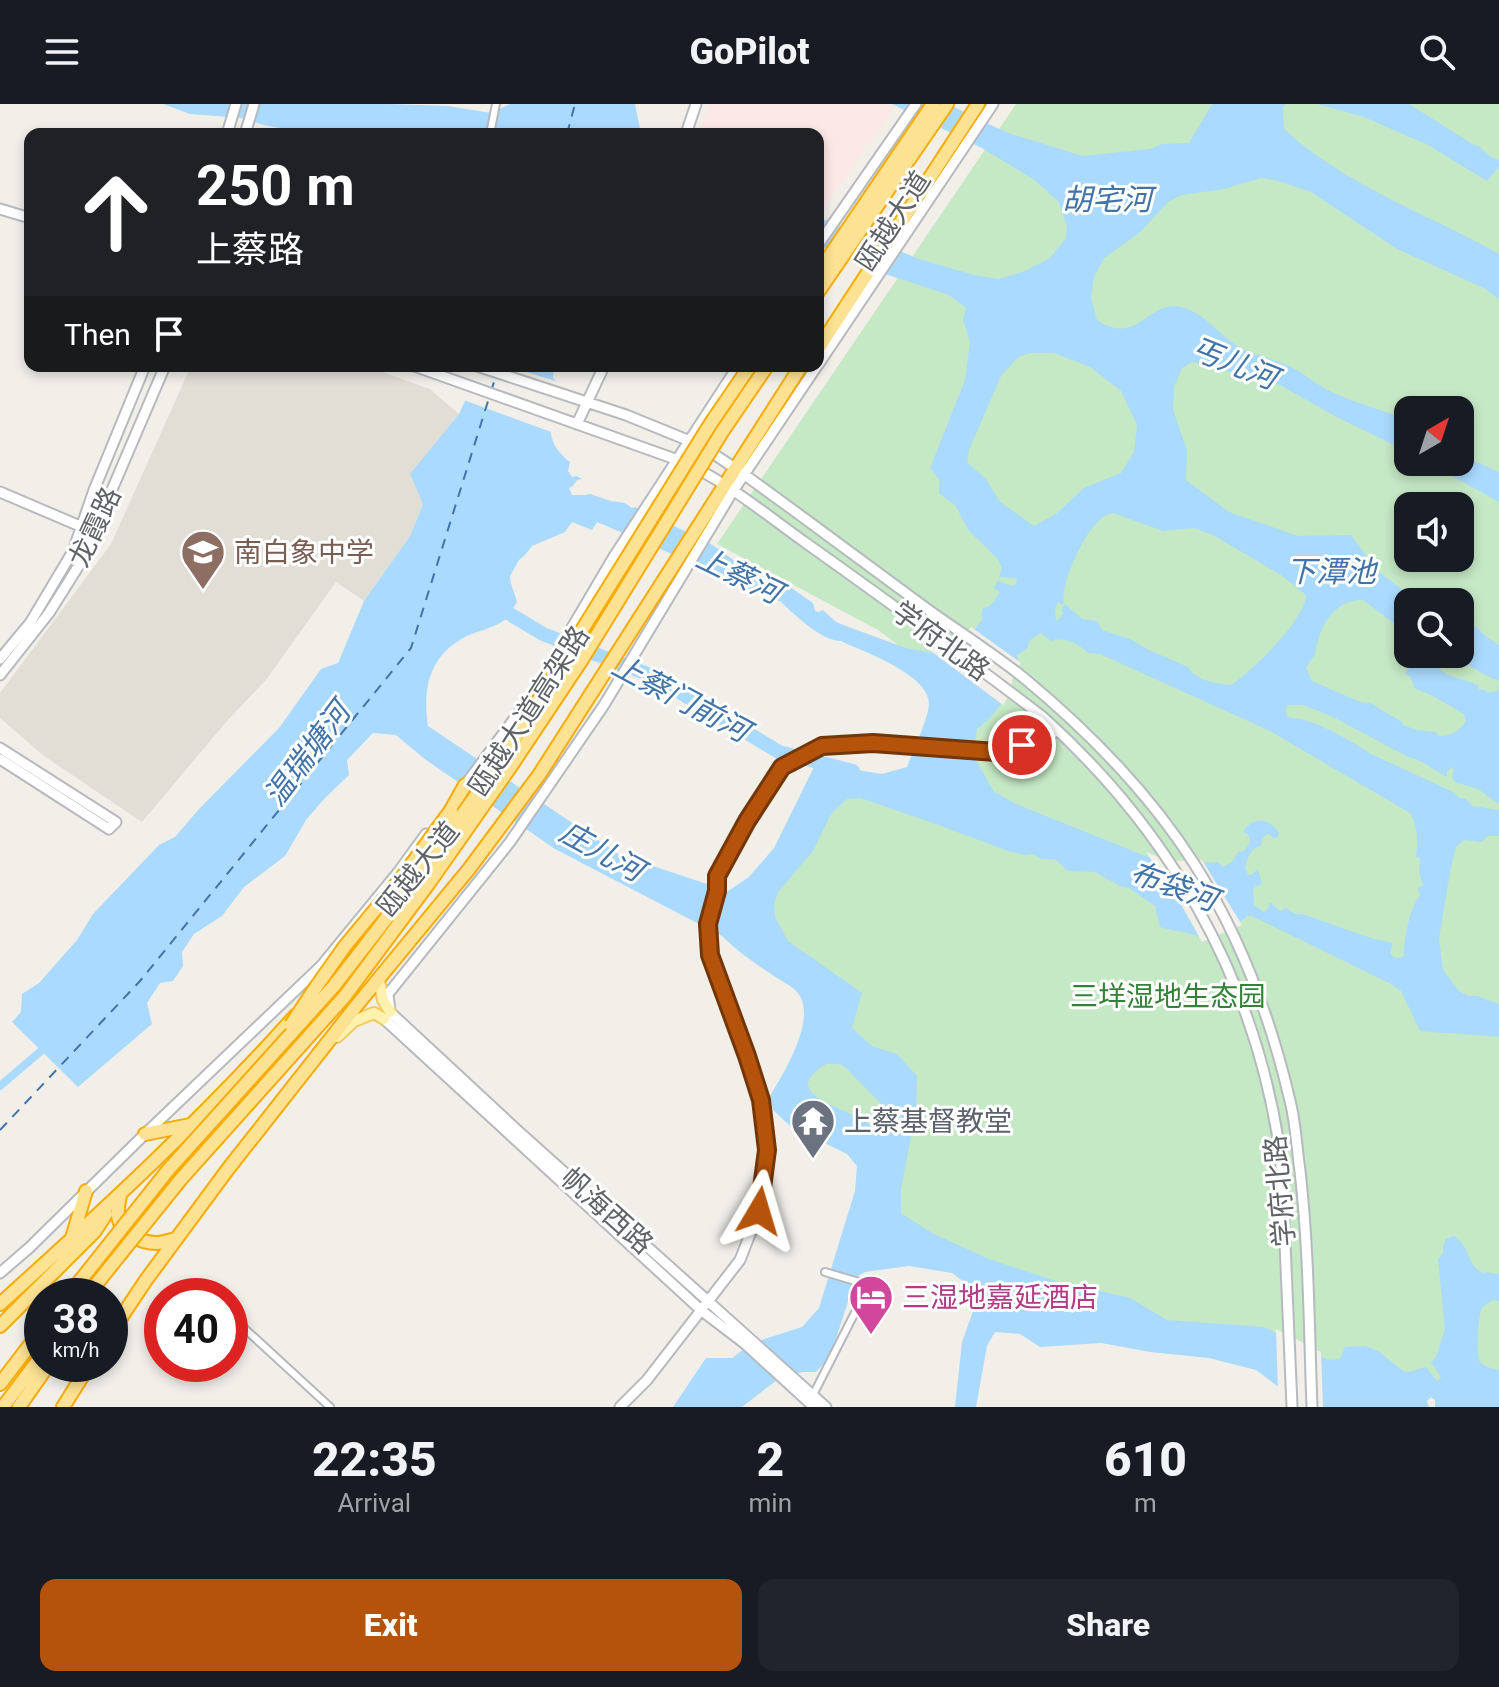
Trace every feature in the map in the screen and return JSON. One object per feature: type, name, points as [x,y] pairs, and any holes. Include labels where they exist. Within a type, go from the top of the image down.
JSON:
[{"type":"highway","name":"瓯越大道","points":[[824,261],[931,104]]},
{"type":"highway","points":[[824,261],[931,104]]},
{"type":"highway","points":[[824,283],[947,104]]},
{"type":"highway","name":"瓯越大道","points":[[824,331],[893,237],[971,104]]},
{"type":"highway","points":[[943,151],[986,106]]},
{"type":"highway","points":[[824,340],[866,277]]},
{"type":"highway","name":"瓯越大道","points":[[0,1304],[120,1195],[190,1125],[287,1026],[356,948],[524,735],[641,545],[683,462],[748,372]]},
{"type":"highway","name":"瓯越大道高架路","points":[[82,1278],[169,1169],[334,986],[419,876],[501,760],[711,423],[748,372]]},
{"type":"highway","name":"瓯越大道高架路","points":[[101,1278],[181,1179],[345,996],[429,883],[581,661],[722,432],[763,372]]},
{"type":"highway","name":"瓯越大道","points":[[128,1308],[176,1239],[302,1074],[469,869],[530,787],[699,526],[740,472],[797,372]]},
{"type":"highway","points":[[777,403],[802,372]]},
{"type":"highway","points":[[273,1055],[345,946],[403,876],[451,810],[465,785]]},
{"type":"highway","points":[[145,1134],[190,1125]]},
{"type":"highway","points":[[72,1238],[86,1191]]},
{"type":"highway","points":[[120,1195],[117,1213],[128,1233],[149,1242],[176,1239]]},
{"type":"highway","points":[[0,1326],[95,1231],[120,1195]]},
{"type":"highway","points":[[106,1278],[110,1267]]},
{"type":"highway","points":[[0,1384],[24,1353]]},
{"type":"highway","points":[[3,1407],[24,1379]]},
{"type":"highway","points":[[19,1407],[36,1382]]},
{"type":"highway","points":[[63,1407],[79,1382]]},
{"type":"main road","points":[[229,128],[236,104]]},
{"type":"main road","points":[[246,128],[254,104]]},
{"type":"main road","points":[[688,128],[696,104]]},
{"type":"main road","points":[[824,236],[916,104]]},
{"type":"main road","points":[[893,237],[963,149],[986,106]]},
{"type":"main road","points":[[0,209],[24,216]]},
{"type":"main road","points":[[824,354],[866,277]]},
{"type":"main road","name":"龙霞路","points":[[0,659],[30,623],[73,551],[94,490],[143,372]]},
{"type":"main road","name":"龙霞路","points":[[0,675],[49,613],[81,562],[162,372]]},
{"type":"main road","name":"学府北路","points":[[431,372],[683,462],[729,488],[1013,694],[1072,743],[1104,777],[1156,841],[1196,904],[1217,945],[1247,1018],[1261,1063],[1273,1111],[1280,1160],[1292,1407]]},
{"type":"main road","name":"学府北路","points":[[495,372],[626,415],[696,443],[1023,678],[1107,755],[1140,791],[1195,864],[1233,935],[1265,1014],[1291,1108],[1303,1195],[1312,1407]]},
{"type":"main road","points":[[577,424],[601,372]]},
{"type":"main road","points":[[696,443],[735,372]]},
{"type":"main road","points":[[740,472],[813,372]]},
{"type":"main road","points":[[0,1273],[321,966],[487,758],[534,692],[613,558],[683,462]]},
{"type":"main road","points":[[387,1016],[388,994],[510,842],[604,705],[729,488]]},
{"type":"main road","points":[[0,492],[94,532]]},
{"type":"main road","points":[[620,1407],[647,1380],[740,1260],[759,1211],[767,1150],[761,1100],[710,955],[708,924],[717,891],[717,876],[747,821],[782,767],[822,746],[873,743],[996,752],[1048,737],[1057,730]]},
{"type":"main road","points":[[0,748],[116,822],[109,829],[0,759]]},
{"type":"main road","points":[[414,871],[426,834]]},
{"type":"main road","points":[[379,980],[387,1016]]},
{"type":"main road","points":[[302,1074],[354,1021],[374,1013],[387,1016]]},
{"type":"main road","name":"帆海西路","points":[[387,1016],[709,1301],[812,1401],[826,1407]]},
{"type":"main road","name":"帆海西路","points":[[387,1016],[702,1311],[747,1340]]},
{"type":"street","points":[[491,128],[496,104]]},
{"type":"street","points":[[812,1401],[869,1285],[825,1272]]},
{"type":"street","points":[[248,1332],[330,1407]]},
{"type":"shaded area","points":[[709,104],[886,104],[894,108],[824,208],[824,128],[701,128]]},
{"type":"shaded area","name":"南白象中学","points":[[188,372],[382,372],[430,389],[459,414],[411,474],[423,503],[410,536],[364,601],[336,582],[266,680],[227,721],[142,822],[44,756],[0,718],[0,693],[111,544]]},
{"type":"green space","name":"三垟湿地生态园","points":[[1016,104],[1499,104],[1499,1403],[1116,1333],[888,1244],[877,1163],[795,1099],[819,993],[738,936],[822,778],[903,794],[962,693],[878,630],[717,544]]},
{"type":"water","points":[[163,104],[388,104],[448,106],[491,113],[510,104],[635,104],[640,128],[279,128],[241,118],[190,114]]},
{"type":"water","points":[[892,104],[949,104],[1011,134],[1083,156],[1189,143],[1212,104],[1286,104],[1283,107],[1284,129],[1333,167],[1499,254],[1499,299],[1484,288],[1397,249],[1311,192],[1261,178],[1224,189],[1182,195],[1169,201],[1139,233],[1104,258],[1094,277],[1091,298],[1097,320],[1111,327],[1133,326],[1169,307],[1189,310],[1243,349],[1293,368],[1338,395],[1394,415],[1394,445],[1280,385],[1192,362],[1182,368],[1174,387],[1173,410],[1187,450],[1186,480],[1229,512],[1298,536],[1351,535],[1377,570],[1400,588],[1394,588],[1394,623],[1363,600],[1344,604],[1336,610],[1323,626],[1315,656],[1306,668],[1312,681],[1360,702],[1370,703],[1403,725],[1436,732],[1438,736],[1457,730],[1466,721],[1464,714],[1414,688],[1411,677],[1405,674],[1408,668],[1438,668],[1448,675],[1478,685],[1479,690],[1488,693],[1498,691],[1499,686],[1499,804],[1478,789],[1455,782],[1451,767],[1447,777],[1335,718],[1303,705],[1288,705],[1285,711],[1288,717],[1327,729],[1371,754],[1451,791],[1461,799],[1465,798],[1473,806],[1499,810],[1499,836],[1488,836],[1481,842],[1464,840],[1456,847],[1439,938],[1443,970],[1459,991],[1499,1004],[1499,1037],[1420,1031],[1401,991],[1391,984],[1252,916],[1202,938],[1160,927],[1155,906],[1129,888],[1095,872],[1068,871],[1055,859],[1008,851],[860,798],[847,799],[830,816],[813,851],[778,892],[774,904],[775,917],[788,941],[862,993],[852,1028],[872,1046],[897,1054],[917,1076],[916,1110],[901,1189],[901,1213],[932,1233],[989,1259],[1056,1281],[1130,1298],[1167,1320],[1264,1327],[1328,1360],[1340,1359],[1345,1347],[1365,1346],[1378,1351],[1403,1371],[1426,1367],[1437,1381],[1441,1377],[1431,1362],[1436,1357],[1445,1329],[1438,1259],[1443,1253],[1446,1239],[1454,1236],[1478,1270],[1499,1274],[1499,1301],[1493,1300],[1482,1308],[1478,1344],[1480,1362],[1499,1370],[1499,1407],[1435,1407],[1435,1400],[1431,1397],[1427,1401],[1429,1407],[1313,1407],[1289,1395],[1256,1370],[1209,1358],[1101,1343],[1040,1347],[1020,1334],[995,1332],[987,1346],[976,1407],[955,1407],[962,1342],[977,1300],[972,1288],[952,1273],[909,1266],[865,1272],[856,1277],[830,1357],[816,1372],[802,1372],[777,1380],[742,1407],[673,1407],[706,1358],[732,1358],[752,1343],[802,1327],[819,1308],[855,1191],[857,1166],[847,1154],[790,1126],[773,1110],[770,1096],[797,1045],[804,1016],[803,1003],[794,989],[745,956],[722,936],[555,849],[426,760],[396,735],[373,733],[347,760],[349,775],[306,820],[285,856],[244,887],[222,916],[194,934],[182,952],[183,966],[173,981],[160,983],[147,1003],[152,1024],[78,1087],[12,1022],[21,1012],[22,994],[39,983],[77,940],[93,914],[159,845],[175,837],[279,728],[321,669],[338,663],[364,601],[410,536],[423,504],[410,474],[459,414],[478,372],[554,372],[553,378],[558,383],[551,416],[551,436],[561,454],[570,462],[568,471],[572,477],[582,479],[569,488],[572,495],[590,494],[635,507],[790,587],[813,603],[815,611],[823,610],[836,622],[854,629],[906,648],[934,653],[966,641],[983,618],[983,608],[991,605],[1000,592],[994,588],[998,581],[1012,586],[1017,580],[999,577],[1002,568],[997,558],[969,531],[955,505],[939,493],[939,479],[930,468],[965,380],[970,342],[963,320],[966,308],[949,295],[873,270],[824,248],[824,219],[919,259],[999,279],[1025,271],[1050,258],[1066,238],[1067,226],[1058,201],[1033,179],[982,148]],"holes":[[[1030,353],[1054,353],[1090,367],[1121,391],[1137,425],[1134,452],[1121,473],[1084,488],[1056,514],[1034,526],[1000,502],[986,479],[967,462],[969,450],[1001,376],[1018,357]],[[1113,513],[1163,531],[1194,528],[1213,535],[1281,575],[1306,595],[1304,605],[1288,631],[1231,685],[1201,678],[1188,667],[1130,639],[1102,630],[1097,621],[1082,619],[1065,604],[1061,610],[1063,613],[1056,620],[1056,606],[1059,602],[1064,603],[1066,583],[1081,545],[1104,516]],[[572,522],[592,530],[597,522],[709,568],[730,582],[780,601],[825,637],[864,651],[907,674],[926,692],[929,703],[907,767],[882,774],[816,763],[774,848],[749,877],[728,891],[620,855],[428,726],[426,698],[437,662],[454,643],[504,620],[517,602],[510,576],[519,560],[532,546],[565,532]],[[1041,633],[1051,641],[1066,640],[1088,653],[1100,654],[1270,731],[1410,813],[1416,828],[1416,857],[1420,858],[1419,872],[1423,885],[1418,888],[1420,896],[1410,916],[1404,956],[1393,957],[1390,953],[1393,943],[1295,914],[1286,908],[1280,911],[1270,902],[1264,912],[1254,905],[1253,890],[1262,884],[1258,869],[1248,875],[1245,868],[1252,851],[1261,846],[1265,835],[1277,838],[1279,833],[1271,824],[1261,821],[1247,827],[1243,832],[1249,835],[1250,843],[1223,867],[1218,862],[1168,865],[1016,804],[994,792],[973,755],[977,729],[1002,702],[1017,655]],[[826,1064],[840,1064],[886,1109],[889,1122],[882,1131],[812,1093],[808,1083],[813,1075]]]},
{"type":"water","points":[[1317,104],[1409,104],[1499,160],[1499,167],[1487,181],[1428,145],[1364,117]]},
{"type":"water","points":[[1474,461],[1499,472],[1499,502],[1452,476],[1474,476]]},
{"type":"water","points":[[1474,626],[1499,645],[1499,680],[1473,668]]},
{"type":"pier","points":[[473,372],[526,372],[565,384],[566,394],[554,433],[461,399]]},
{"type":"pier","points":[[971,627],[1021,663],[1003,705],[927,648],[957,644]]},
{"type":"pier","points":[[1146,852],[1169,861],[1202,860],[1242,925],[1202,942]]},
{"type":"pier","points":[[1276,1329],[1321,1352],[1323,1407],[1305,1407],[1278,1391]]},
{"type":"waterway","name":"上蔡门前河","points":[[493,604],[543,634],[653,676],[779,752],[853,771]]},
{"type":"waterway","name":"温瑞塘河","points":[[0,1086],[48,1045]]},
{"type":"ferry route","points":[[569,128],[575,104]]},
{"type":"ferry route","points":[[491,392],[496,375]]},
{"type":"ferry route","points":[[0,1130],[140,981],[411,648],[489,398]]},
{"type":"place","name":"南白象中学","points":[[203,591]]},
{"type":"place","name":"上蔡基督教堂","points":[[813,1160]]},
{"type":"place","name":"三湿地嘉延酒店","points":[[871,1336]]},
{"type":"route","points":[[759,1211],[767,1150],[761,1100],[710,955],[708,924],[717,891],[717,876],[747,821],[782,767],[822,746],[873,743],[996,752],[1022,745]]},
{"type":"water label","name":"胡宅河","points":[[1107,199]]},
{"type":"water label","name":"丐儿河","points":[[1234,363]]},
{"type":"water label","name":"下潭池","points":[[1331,571]]},
{"type":"water label","name":"上蔡河","points":[[739,575]]},
{"type":"water label","name":"庄儿河","points":[[602,851]]},
{"type":"water label","name":"布袋河","points":[[1174,886]]}]
